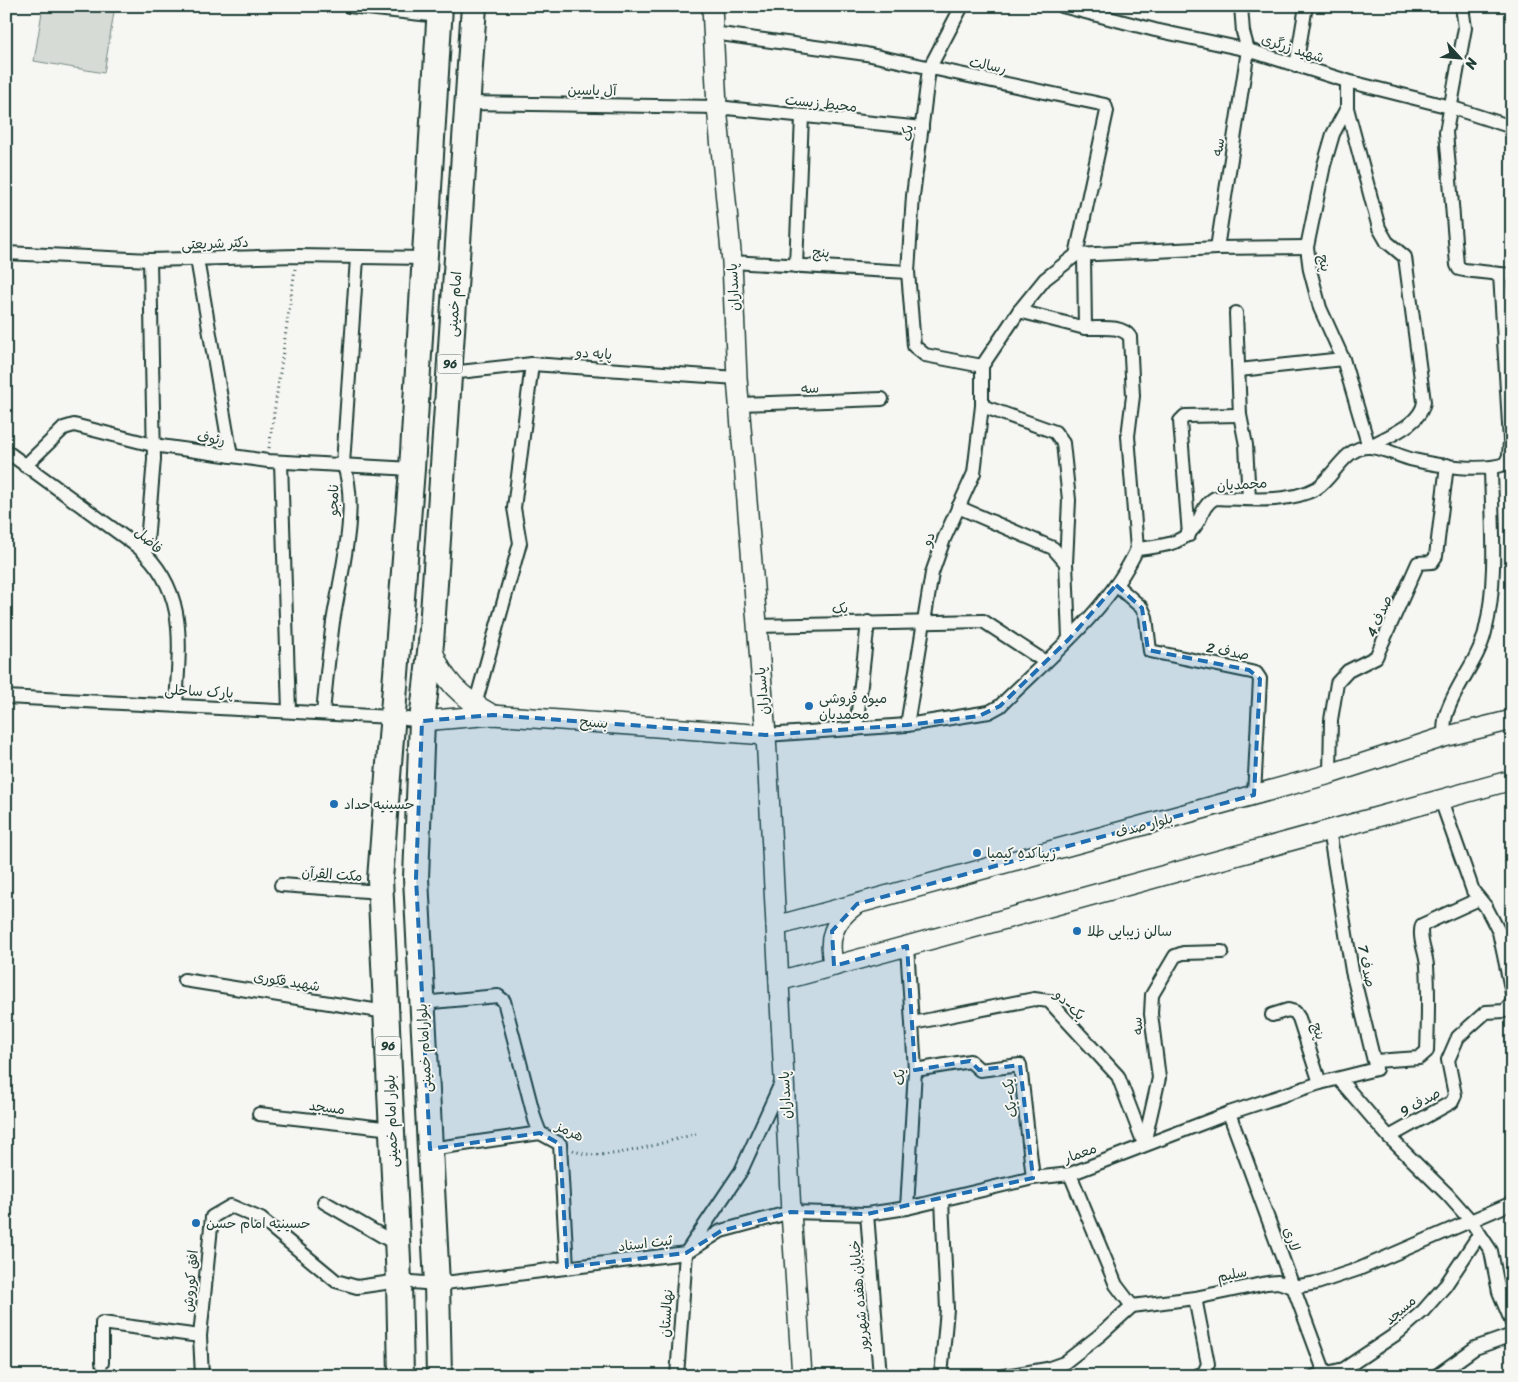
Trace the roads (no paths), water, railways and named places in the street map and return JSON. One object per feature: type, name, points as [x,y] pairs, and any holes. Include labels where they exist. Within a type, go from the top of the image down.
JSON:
[{"type":"highway","name":"امام خمینی","points":[[422,721],[431,643],[474,6]]},
{"type":"highway","name":"96","points":[[391,716],[399,643],[412,469],[440,11]]},
{"type":"highway","name":"بلوار امام خمینی","points":[[391,716],[381,892],[399,1281],[400,1376]]},
{"type":"highway","name":"بلوارامام خمینی","points":[[422,721],[416,878],[437,1284],[439,1376]]},
{"type":"street","points":[[349,6],[440,11]]},
{"type":"street","name":"پاسداران","points":[[712,6],[717,106],[732,262],[737,378],[766,735],[778,981],[802,1376]]},
{"type":"street","name":"یک","points":[[908,272],[914,196],[929,69],[962,6]]},
{"type":"street","name":"شهید زرگری","points":[[1062,6],[1156,30],[1248,50],[1347,81],[1450,107],[1512,127]]},
{"type":"street","points":[[1241,6],[1243,32],[1248,50]]},
{"type":"street","points":[[1296,66],[1306,6]]},
{"type":"street","points":[[1369,447],[1415,460],[1491,469],[1505,464],[1509,456],[1506,274],[1464,270],[1459,269],[1457,265],[1446,132],[1465,28],[1462,6]]},
{"type":"street","name":"رسالت","points":[[713,33],[866,54],[929,69],[1105,105],[1107,111],[1080,255]]},
{"type":"street","name":"سه","points":[[1217,248],[1248,50]]},
{"type":"street","name":"پنج","points":[[1347,81],[1347,108],[1333,134],[1324,165],[1307,246],[1310,270],[1320,308],[1343,359],[1369,447]]},
{"type":"street","name":"آل یاسین","points":[[467,103],[717,106]]},
{"type":"street","name":"محیط زیست","points":[[717,106],[922,128]]},
{"type":"street","name":"محمدیان","points":[[1189,535],[1208,502],[1215,498],[1250,499],[1293,496],[1316,488],[1351,453],[1369,447],[1412,422],[1423,409],[1424,402],[1405,257],[1387,242],[1379,228],[1347,108]]},
{"type":"street","points":[[796,266],[802,116]]},
{"type":"street","points":[[908,272],[914,346],[925,356],[982,366],[1019,311],[1045,279],[1080,255],[1217,248],[1307,246]]},
{"type":"street","name":"دکتر شریعتی","points":[[6,253],[150,260],[297,256],[425,258]]},
{"type":"street","points":[[1080,255],[1085,328]]},
{"type":"street","name":"نامجو","points":[[323,713],[328,659],[348,526],[350,489],[343,464],[357,258]]},
{"type":"street","points":[[197,259],[231,456]]},
{"type":"street","points":[[146,554],[153,445],[150,260]]},
{"type":"street","name":"پنج","points":[[732,262],[908,272]]},
{"type":"street","points":[[766,735],[907,725],[989,712],[1000,706],[1069,639],[1128,569],[1137,549],[1128,436],[1133,396],[1130,337],[1126,331],[1120,329],[1085,328],[1019,311]]},
{"type":"street","points":[[1236,314],[1240,415],[1246,445],[1250,499]]},
{"type":"street","points":[[1239,370],[1343,359]]},
{"type":"street","points":[[476,705],[520,542],[514,508],[532,364]]},
{"type":"street","name":"پایه دو","points":[[450,373],[532,364],[737,378]]},
{"type":"street","name":"دو","points":[[907,725],[932,573],[944,539],[974,473],[982,406],[982,366]]},
{"type":"street","name":"سه","points":[[739,404],[882,399]]},
{"type":"street","points":[[982,406],[1054,432],[1060,436],[1063,443],[1069,500],[1066,562],[1069,639]]},
{"type":"street","points":[[1137,549],[1180,542],[1189,535],[1180,421],[1185,416],[1240,415]]},
{"type":"street","name":"رئوف","points":[[25,466],[69,425],[153,445],[268,461],[412,469]]},
{"type":"street","name":"فاضل","points":[[6,451],[146,554],[168,585],[176,608],[179,633],[176,705]]},
{"type":"street","points":[[281,462],[289,711]]},
{"type":"street","name":"صدف 4","points":[[1330,774],[1331,720],[1337,684],[1348,671],[1376,658],[1418,563],[1432,562],[1436,556],[1447,465]]},
{"type":"street","points":[[1444,737],[1445,716],[1458,686],[1479,651],[1485,633],[1492,592],[1491,469]]},
{"type":"street","points":[[958,507],[1053,548],[1066,562]]},
{"type":"street","name":"صدف 2","points":[[1116,585],[1142,608],[1146,617],[1150,651],[1256,673],[1260,679],[1254,795]]},
{"type":"street","points":[[856,729],[868,622]]},
{"type":"street","name":"یک","points":[[757,626],[868,622],[983,622],[991,624],[1044,662]]},
{"type":"street","points":[[431,643],[437,666],[452,686],[476,705],[493,715]]},
{"type":"street","name":"پارک ساحلی","points":[[6,696],[391,716],[422,721]]},
{"type":"street","name":"بسیح","points":[[422,721],[493,715],[766,735]]},
{"type":"street","name":"بلوار صدف","points":[[776,926],[1330,774],[1444,737],[1512,720]]},
{"type":"street","points":[[778,981],[1512,780]]},
{"type":"street","points":[[1441,800],[1473,891],[1499,932],[1512,993]]},
{"type":"street","name":"صدف 7","points":[[1329,830],[1352,970],[1375,1061]]},
{"type":"street","name":"مکت القرآن","points":[[282,885],[381,892]]},
{"type":"street","points":[[1479,899],[1422,925],[1420,932],[1427,963],[1427,1051],[1419,1058],[1375,1061],[1376,1067],[1374,1070],[1339,1079],[1389,1137],[1448,1195],[1471,1221],[1491,1251],[1499,1292],[1512,1322]]},
{"type":"street","points":[[834,966],[830,952],[832,931],[846,912],[857,904]]},
{"type":"street","name":"یک","points":[[907,946],[915,1070],[907,1208]]},
{"type":"street","name":"سه","points":[[1144,1144],[1159,1078],[1151,1014],[1152,995],[1175,956],[1183,952],[1222,952]]},
{"type":"street","name":"شهید فکوری","points":[[184,980],[386,1012]]},
{"type":"street","points":[[421,1003],[498,996],[504,1001],[534,1120],[540,1133]]},
{"type":"street","name":"یک-دو","points":[[913,1024],[1034,999],[1049,1001],[1118,1076],[1144,1144]]},
{"type":"street","name":"صدف 9","points":[[1389,1137],[1452,1102],[1455,1096],[1448,1060],[1458,1037],[1484,1013],[1505,1011],[1512,1003]]},
{"type":"street","name":"پنج","points":[[1272,1015],[1288,1010],[1295,1012],[1300,1018],[1320,1083]]},
{"type":"street","name":"یک-یک","points":[[915,1070],[970,1061],[980,1070],[1020,1065],[1033,1178]]},
{"type":"street","name":"ثبت اسناد","points":[[399,1281],[437,1284],[686,1253],[741,1171],[784,1076]]},
{"type":"street","name":"معمار","points":[[686,1253],[721,1231],[791,1212],[867,1214],[907,1208],[1033,1178],[1070,1174],[1144,1144],[1229,1113],[1320,1083],[1339,1079]]},
{"type":"street","name":"لاری","points":[[1229,1113],[1293,1287],[1322,1375]]},
{"type":"street","name":"مسجد","points":[[258,1114],[392,1129]]},
{"type":"street","name":"هرمز","points":[[430,1149],[540,1133],[560,1144],[567,1267]]},
{"type":"street","points":[[1004,1376],[1047,1369],[1063,1370],[1132,1306],[1116,1285],[1070,1174]]},
{"type":"street","points":[[940,1376],[947,1309],[942,1200]]},
{"type":"street","points":[[324,1202],[396,1244]]},
{"type":"street","points":[[1471,1221],[1512,1203]]},
{"type":"street","name":"افق کوروش","points":[[200,1336],[212,1217],[231,1206],[261,1218],[336,1281],[358,1287],[399,1281]]},
{"type":"street","name":"خیابان هفده شهریور","points":[[867,1214],[880,1376]]},
{"type":"street","name":"سلیم","points":[[1132,1306],[1195,1298],[1267,1283],[1278,1282],[1293,1287],[1317,1283],[1359,1269],[1471,1221]]},
{"type":"street","name":"مسجد","points":[[1322,1375],[1344,1369],[1358,1361],[1423,1312],[1445,1286],[1479,1234]]},
{"type":"street","name":"نهالستان","points":[[677,1376],[686,1253]]},
{"type":"street","points":[[1195,1298],[1208,1364],[1204,1374],[1196,1376]]},
{"type":"street","points":[[102,1363],[102,1323],[200,1336],[202,1376]]},
{"type":"street","points":[[1436,1376],[1476,1348],[1512,1336]]},
{"type":"place","name":"میوه فروشی محمدیان","points":[[809,706]]},
{"type":"place","name":"حسینیه حداد","points":[[334,804]]},
{"type":"place","name":"زیباکده کیمیا","points":[[977,853]]},
{"type":"place","name":"سالن زیبایی طلا","points":[[1077,931]]},
{"type":"place","name":"حسینیه امام حسن","points":[[196,1223]]}]
